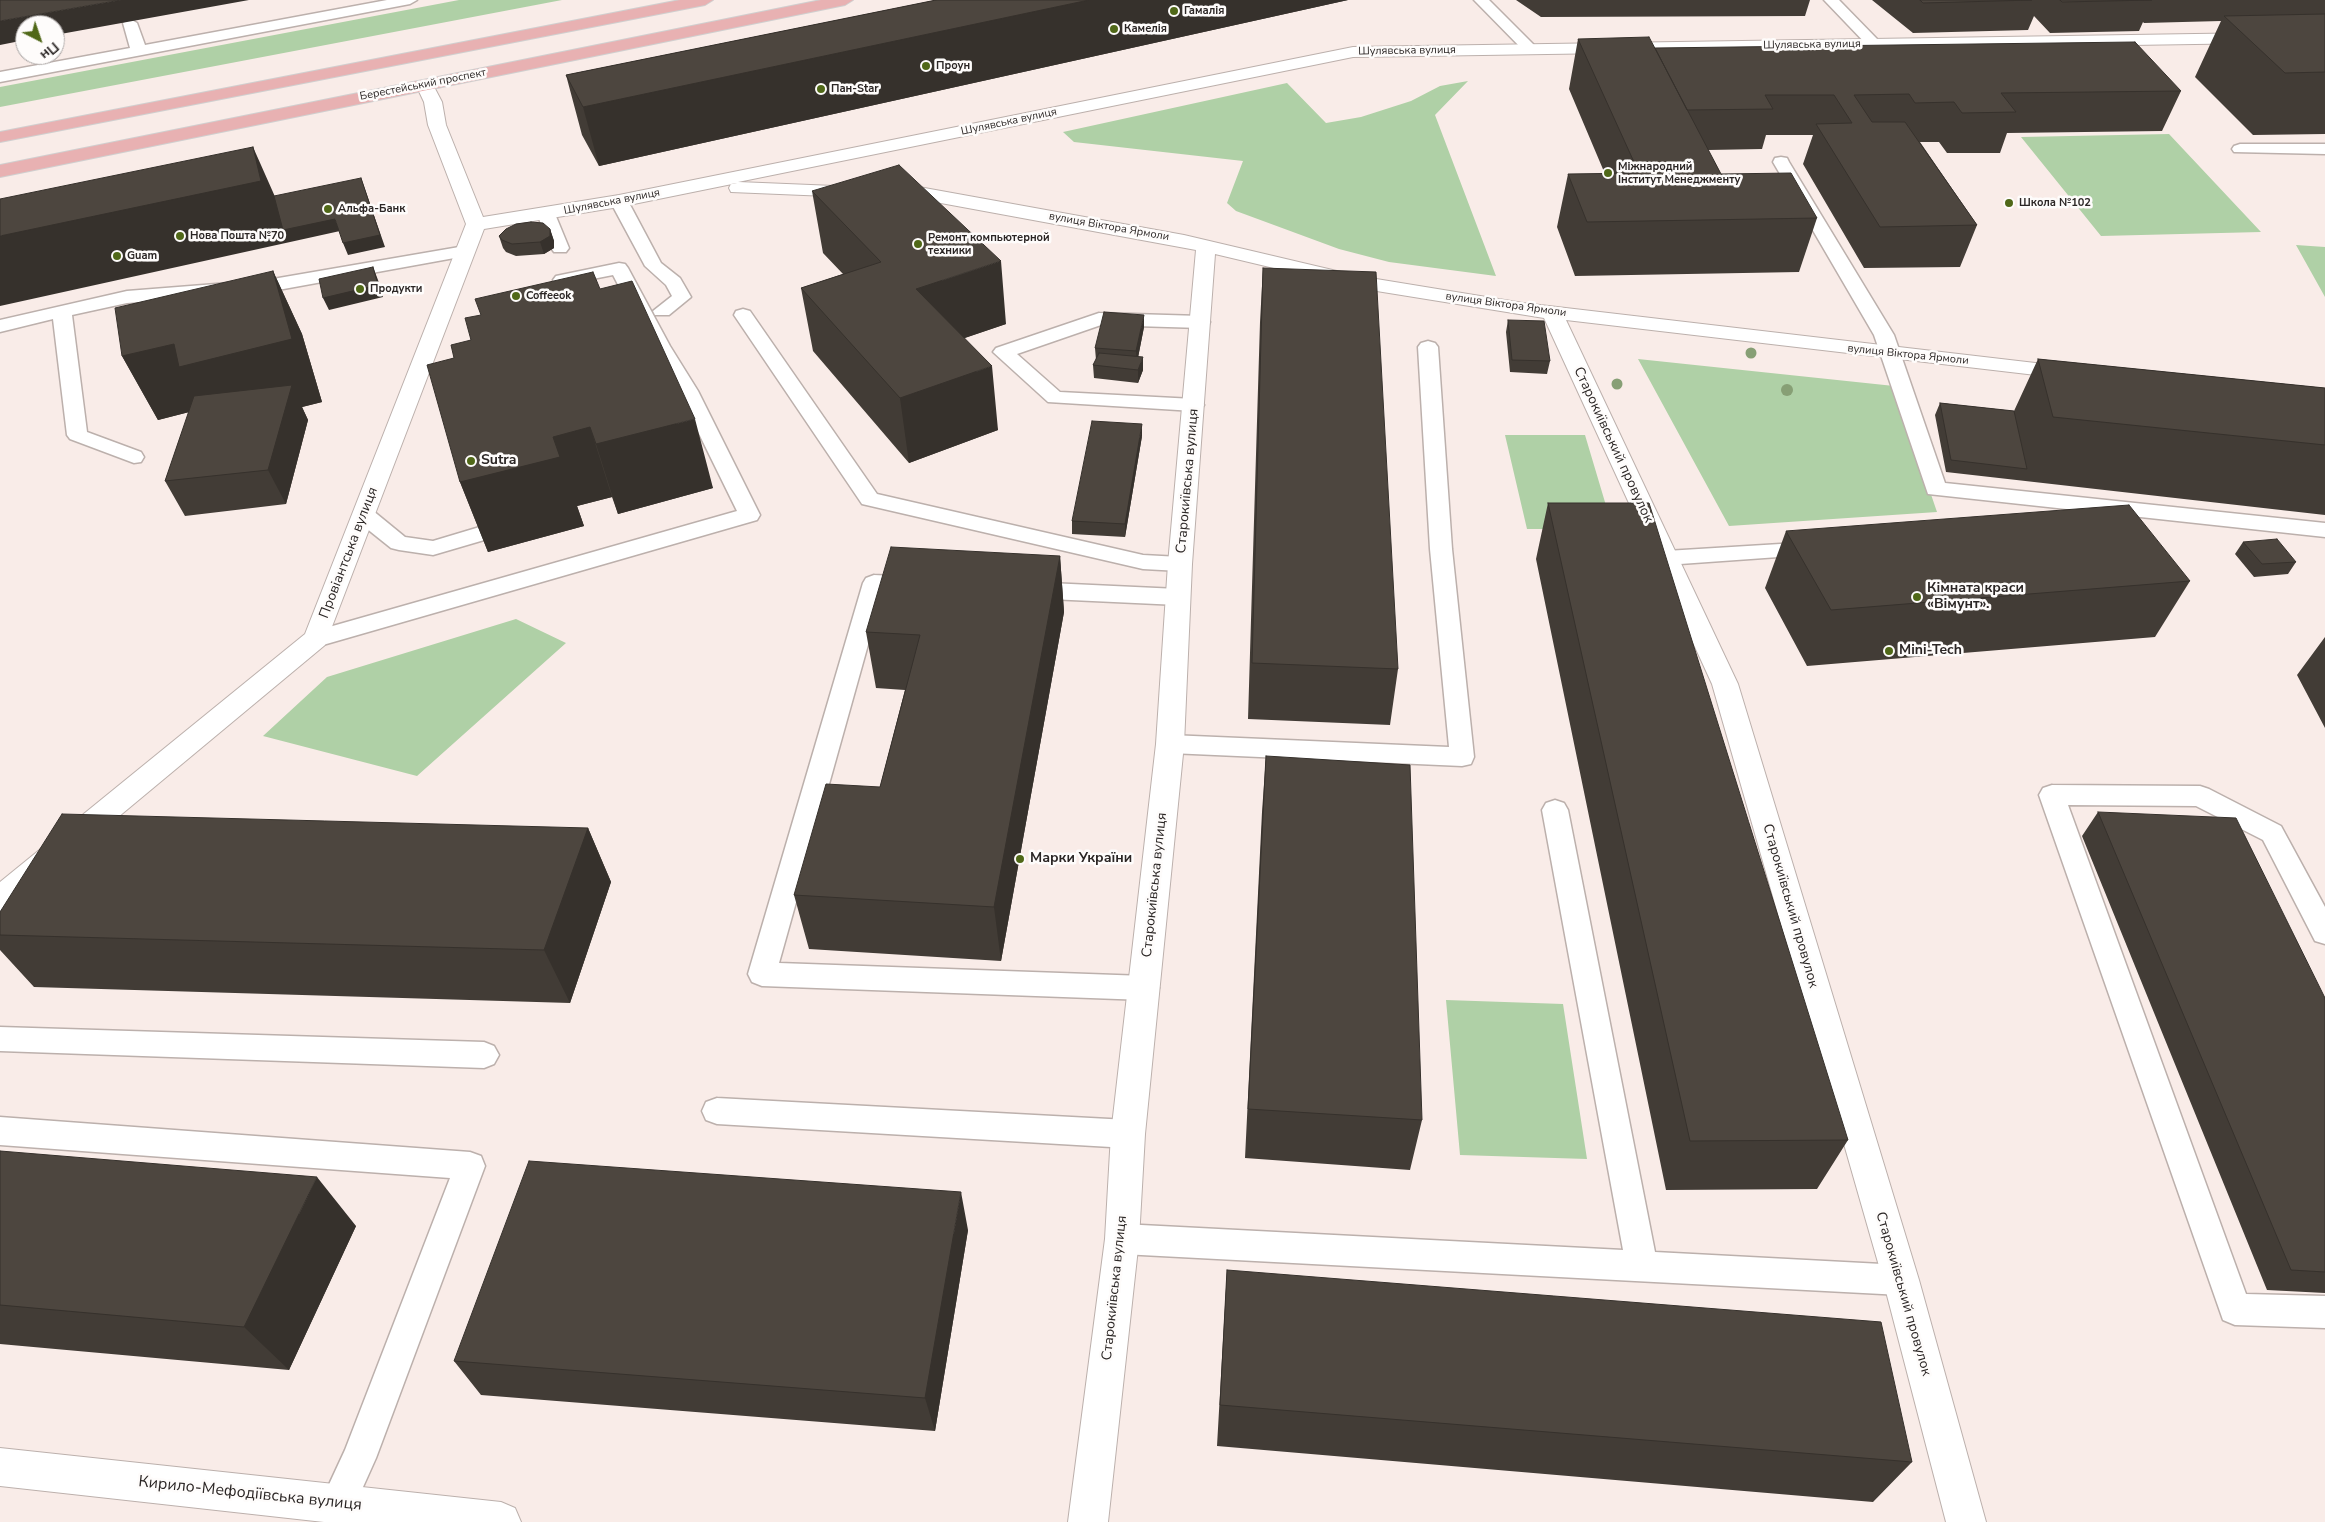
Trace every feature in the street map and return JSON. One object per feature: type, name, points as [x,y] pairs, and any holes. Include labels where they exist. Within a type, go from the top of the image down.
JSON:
[{"type":"main road","points":[[0,137],[705,0]]},
{"type":"main road","name":"Берестейський проспект","points":[[0,171],[845,0]]},
{"type":"street","name":"Шулявська вулиця","points":[[476,224],[546,214],[692,187],[1353,52],[2325,37]]},
{"type":"street","points":[[425,85],[433,102],[437,125],[476,224]]},
{"type":"street","name":"вулиця Віктора Ярмоли","points":[[692,187],[919,193],[1206,246],[1358,282],[1552,312],[1892,354],[2089,375]]},
{"type":"street","name":"Провіантська вулиця","points":[[0,899],[316,638],[476,224]]},
{"type":"street","name":"Старокиївська вулиця","points":[[1088,1522],[1122,1240],[1128,1134],[1170,744],[1180,564],[1206,246]]},
{"type":"street","name":"Старокиївський провулок","points":[[1552,312],[1725,684],[1901,1280],[1966,1522]]},
{"type":"street","name":"Кирило-Мефодіївська вулиця","points":[[0,1467],[501,1522]]},
{"type":"lane","points":[[0,77],[410,0]]},
{"type":"lane","points":[[1481,0],[1531,50]]},
{"type":"lane","points":[[1831,0],[1874,44]]},
{"type":"lane","points":[[130,23],[139,51]]},
{"type":"lane","points":[[2240,149],[2325,150]]},
{"type":"lane","points":[[1781,162],[1880,329],[1892,354],[1936,489],[2325,530]]},
{"type":"lane","points":[[619,201],[654,266],[674,282],[682,297],[662,311]]},
{"type":"lane","points":[[546,214],[560,248]]},
{"type":"lane","points":[[0,326],[127,297],[267,286],[465,251]]},
{"type":"lane","points":[[316,638],[749,514],[688,391],[660,346],[619,268],[552,282]]},
{"type":"lane","points":[[62,312],[77,435],[134,457]]},
{"type":"lane","points":[[742,315],[844,466],[870,499],[1143,562],[1180,564]]},
{"type":"lane","points":[[1194,405],[1055,398],[1003,352],[1099,318],[1201,322]]},
{"type":"lane","points":[[1170,744],[1462,756],[1442,549],[1428,347]]},
{"type":"lane","points":[[364,515],[399,543],[433,548],[482,533]]},
{"type":"lane","points":[[1666,558],[1833,548]]},
{"type":"lane","points":[[933,586],[874,583],[762,974],[1145,988]]},
{"type":"lane","points":[[1002,589],[1178,597]]},
{"type":"lane","points":[[2325,933],[2272,833],[2200,796],[2052,796],[2235,1309],[2325,1312]]},
{"type":"lane","points":[[1555,810],[1642,1265]]},
{"type":"lane","points":[[0,1039],[484,1055]]},
{"type":"lane","points":[[717,1111],[1128,1134]]},
{"type":"lane","points":[[0,1131],[470,1166],[359,1458],[338,1504]]},
{"type":"lane","points":[[1122,1240],[1642,1265],[1901,1280]]},
{"type":"green space","points":[[459,0],[562,0],[0,107],[0,87]]},
{"type":"green space","points":[[1468,81],[1435,115],[1496,276],[1389,262],[1339,249],[1236,211],[1227,203],[1243,161],[1074,142],[1063,132],[1287,83],[1326,123],[1361,117],[1411,101],[1440,86]]},
{"type":"green space","points":[[2169,134],[2261,232],[2101,236],[2021,137]]},
{"type":"green space","points":[[2296,245],[2325,247],[2325,297]]},
{"type":"green space","points":[[1638,359],[1894,386],[1937,512],[1729,526]]},
{"type":"green space","points":[[1505,435],[1585,435],[1613,529],[1527,529]]},
{"type":"green space","points":[[516,619],[566,643],[417,776],[263,736],[327,677]]},
{"type":"green space","points":[[1446,1000],[1563,1004],[1587,1159],[1460,1155]]},
{"type":"building","points":[[0,0],[121,0],[35,15],[15,15],[15,18],[0,21]]},
{"type":"building","points":[[936,0],[1089,0],[583,107],[566,75]]},
{"type":"building","points":[[1920,0],[2032,0],[1923,3]]},
{"type":"building","points":[[2060,0],[2152,0],[2062,2]]},
{"type":"building","points":[[2325,14],[2325,72],[2285,73],[2224,16]]},
{"type":"building","points":[[1649,37],[1721,174],[1791,173],[1817,218],[1587,222],[1568,174],[1639,173],[1578,39]]},
{"type":"building","points":[[2135,42],[2181,91],[2001,93],[2016,112],[1962,113],[1954,102],[1915,103],[1909,94],[1854,95],[1872,122],[1905,122],[1977,225],[1880,227],[1816,124],[1852,123],[1834,95],[1765,95],[1773,109],[1687,110],[1655,48]]},
{"type":"building","points":[[253,147],[261,181],[0,236],[0,199]]},
{"type":"building","points":[[899,165],[1001,261],[916,289],[992,366],[900,398],[801,288],[881,262],[812,191]]},
{"type":"building","points":[[361,178],[380,235],[343,243],[335,219],[283,230],[274,196]]},
{"type":"building","points":[[543,223],[550,229],[550,236],[540,242],[512,244],[502,240],[499,236],[506,229],[516,224]]},
{"type":"building","points":[[373,267],[378,285],[323,298],[319,279]]},
{"type":"building","points":[[1263,268],[1376,272],[1398,669],[1252,663]]},
{"type":"building","points":[[273,271],[292,339],[179,367],[174,344],[122,356],[115,308]]},
{"type":"building","points":[[593,272],[600,289],[632,281],[695,419],[596,444],[590,427],[553,437],[560,457],[460,482],[427,365],[454,358],[451,345],[471,340],[465,318],[481,315],[475,299]]},
{"type":"building","points":[[1104,312],[1144,315],[1136,351],[1095,348]]},
{"type":"building","points":[[1508,320],[1544,321],[1550,361],[1512,360]]},
{"type":"building","points":[[1099,353],[1143,357],[1138,370],[1093,365]]},
{"type":"building","points":[[2038,359],[2325,388],[2325,445],[2053,417]]},
{"type":"building","points":[[292,385],[268,470],[165,481],[194,396]]},
{"type":"building","points":[[1940,403],[2014,411],[2027,469],[1951,460]]},
{"type":"building","points":[[1092,421],[1142,424],[1125,524],[1072,521]]},
{"type":"building","points":[[1548,503],[1649,503],[1848,1140],[1690,1141]]},
{"type":"building","points":[[2129,505],[2190,581],[1831,610],[1786,531]]},
{"type":"building","points":[[2277,539],[2296,562],[2262,564],[2243,542]]},
{"type":"building","points":[[891,547],[1060,556],[994,907],[794,895],[826,784],[880,787],[920,635],[866,632]]},
{"type":"building","points":[[1266,756],[1410,765],[1422,1120],[1248,1109]]},
{"type":"building","points":[[2098,812],[2236,818],[2325,998],[2325,1272],[2291,1270]]},
{"type":"building","points":[[62,814],[588,828],[544,950],[0,935],[0,912]]},
{"type":"building","points":[[0,1151],[317,1177],[244,1327],[0,1305]]},
{"type":"building","points":[[529,1161],[961,1192],[925,1398],[454,1361]]},
{"type":"building","points":[[1227,1270],[1881,1322],[1912,1462],[1220,1405]]},
{"type":"place","name":"Гамалія","points":[[1174,11]]},
{"type":"place","name":"Камелія","points":[[1114,29]]},
{"type":"place","name":"Проун","points":[[926,66]]},
{"type":"place","name":"Пан-Star","points":[[821,89]]},
{"type":"place","name":"Міжнародний Інститут Менеджменту","points":[[1608,173]]},
{"type":"place","name":"Школа №102","points":[[2009,203]]},
{"type":"place","name":"Альфа-Банк","points":[[328,209]]},
{"type":"place","name":"Нова Пошта №70","points":[[180,236]]},
{"type":"place","name":"Ремонт компьютерной техники","points":[[918,244]]},
{"type":"place","name":"Guam","points":[[117,256]]},
{"type":"place","name":"Продукти","points":[[360,289]]},
{"type":"place","name":"Coffeeok","points":[[516,296]]},
{"type":"place","name":"Sutra","points":[[471,461]]},
{"type":"place","name":"Кімната краси «Вімунт».","points":[[1917,597]]},
{"type":"place","name":"Mini-Tech","points":[[1889,651]]},
{"type":"place","name":"Марки України","points":[[1020,859]]}]
